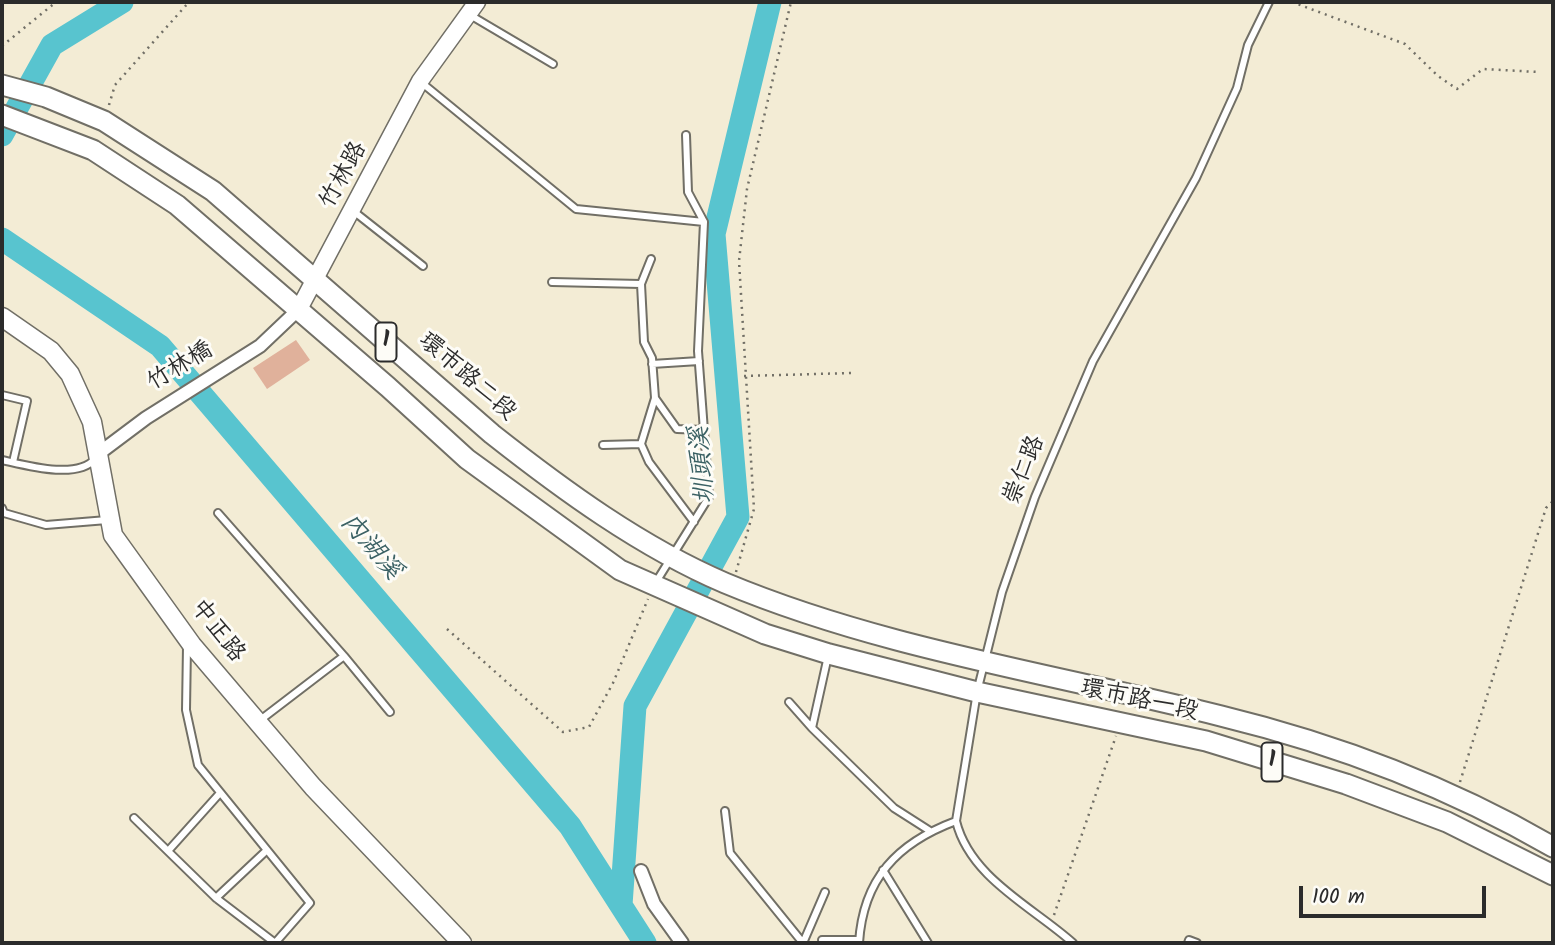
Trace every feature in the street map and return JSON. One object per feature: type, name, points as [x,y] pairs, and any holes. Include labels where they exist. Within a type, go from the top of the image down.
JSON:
[{"type":"main road","name":"1","points":[[2,85],[46,97],[104,121]]},
{"type":"main road","name":"1","points":[[2,115],[93,150],[177,205],[299,309],[467,459],[620,570],[653,586]]},
{"type":"main road","name":"環市路二段","points":[[104,121],[214,191],[492,434],[538,470],[672,559]]},
{"type":"main road","name":"中正路","points":[[2,317],[51,351],[71,374],[92,422],[113,535],[187,638],[313,787],[462,943]]},
{"type":"main road","name":"1","points":[[672,559],[728,584],[852,626],[987,662]]},
{"type":"main road","name":"環市路一段","points":[[653,586],[765,634],[829,654],[977,692],[1206,741],[1346,784],[1447,822],[1553,875]]},
{"type":"main road","name":"環市路一段","points":[[987,662],[1223,716],[1351,755],[1455,797],[1553,847]]},
{"type":"street","name":"竹林路","points":[[240,360],[299,309],[317,279],[351,208],[389,144],[420,81],[472,8]]},
{"type":"street","name":"竹林橋","points":[[99,454],[146,418],[240,360]]},
{"type":"street","points":[[641,871],[654,904],[682,943]]},
{"type":"lane","name":"崇仁路","points":[[956,821],[977,692],[987,662],[1006,580],[1035,497],[1083,386],[1156,245],[1196,178],[1237,88],[1248,45],[1269,2]]},
{"type":"lane","points":[[472,8],[553,64]]},
{"type":"lane","points":[[420,81],[576,209],[704,222]]},
{"type":"lane","points":[[653,586],[709,497],[699,361],[704,222],[688,192],[686,135]]},
{"type":"lane","points":[[351,208],[423,266]]},
{"type":"lane","points":[[651,259],[641,284],[644,342],[652,364],[655,398],[641,444],[649,462],[694,522]]},
{"type":"lane","points":[[552,282],[641,284]]},
{"type":"lane","points":[[652,364],[699,361]]},
{"type":"lane","points":[[2,395],[27,401],[13,462]]},
{"type":"lane","points":[[655,398],[677,429],[704,430]]},
{"type":"lane","points":[[603,445],[641,444]]},
{"type":"lane","points":[[2,460],[57,471],[91,463],[99,454]]},
{"type":"lane","points":[[2,511],[46,524],[109,520]]},
{"type":"lane","points":[[218,513],[390,712]]},
{"type":"lane","points":[[134,818],[216,898],[275,943],[310,903],[198,765],[188,721],[187,638]]},
{"type":"lane","points":[[811,728],[829,654]]},
{"type":"lane","points":[[257,722],[344,656]]},
{"type":"lane","points":[[789,702],[811,728],[894,808],[930,831]]},
{"type":"lane","points":[[168,851],[220,793]]},
{"type":"lane","points":[[725,811],[730,853],[803,943],[825,892]]},
{"type":"lane","points":[[822,940],[859,942],[864,903],[883,870],[930,831],[956,821],[959,836],[1004,891],[1051,923],[1073,943]]},
{"type":"lane","points":[[216,898],[267,850]]},
{"type":"lane","points":[[883,870],[928,943]]},
{"type":"lane","points":[[1188,943],[1189,940],[1197,943]]},
{"type":"path","points":[[2,46],[56,2]]},
{"type":"path","points":[[104,121],[115,85],[189,2]]},
{"type":"path","points":[[728,584],[754,509],[739,261],[747,188],[791,2]]},
{"type":"path","points":[[1292,2],[1405,44],[1437,76],[1457,89],[1483,69],[1538,72]]},
{"type":"path","points":[[744,376],[852,373]]},
{"type":"path","points":[[1455,797],[1546,508],[1553,501]]},
{"type":"path","points":[[447,629],[563,732],[589,727],[613,683],[653,586]]},
{"type":"path","points":[[1051,923],[1120,723]]},
{"type":"building","points":[[296,340],[310,360],[267,389],[253,368]]},
{"type":"waterway","name":"內湖溪","points":[[2,135],[52,45],[122,2]]},
{"type":"waterway","name":"圳頭溪","points":[[621,905],[635,706],[738,517],[714,234],[770,2]]},
{"type":"waterway","name":"內湖溪","points":[[2,239],[160,346],[570,826],[645,943]]}]
